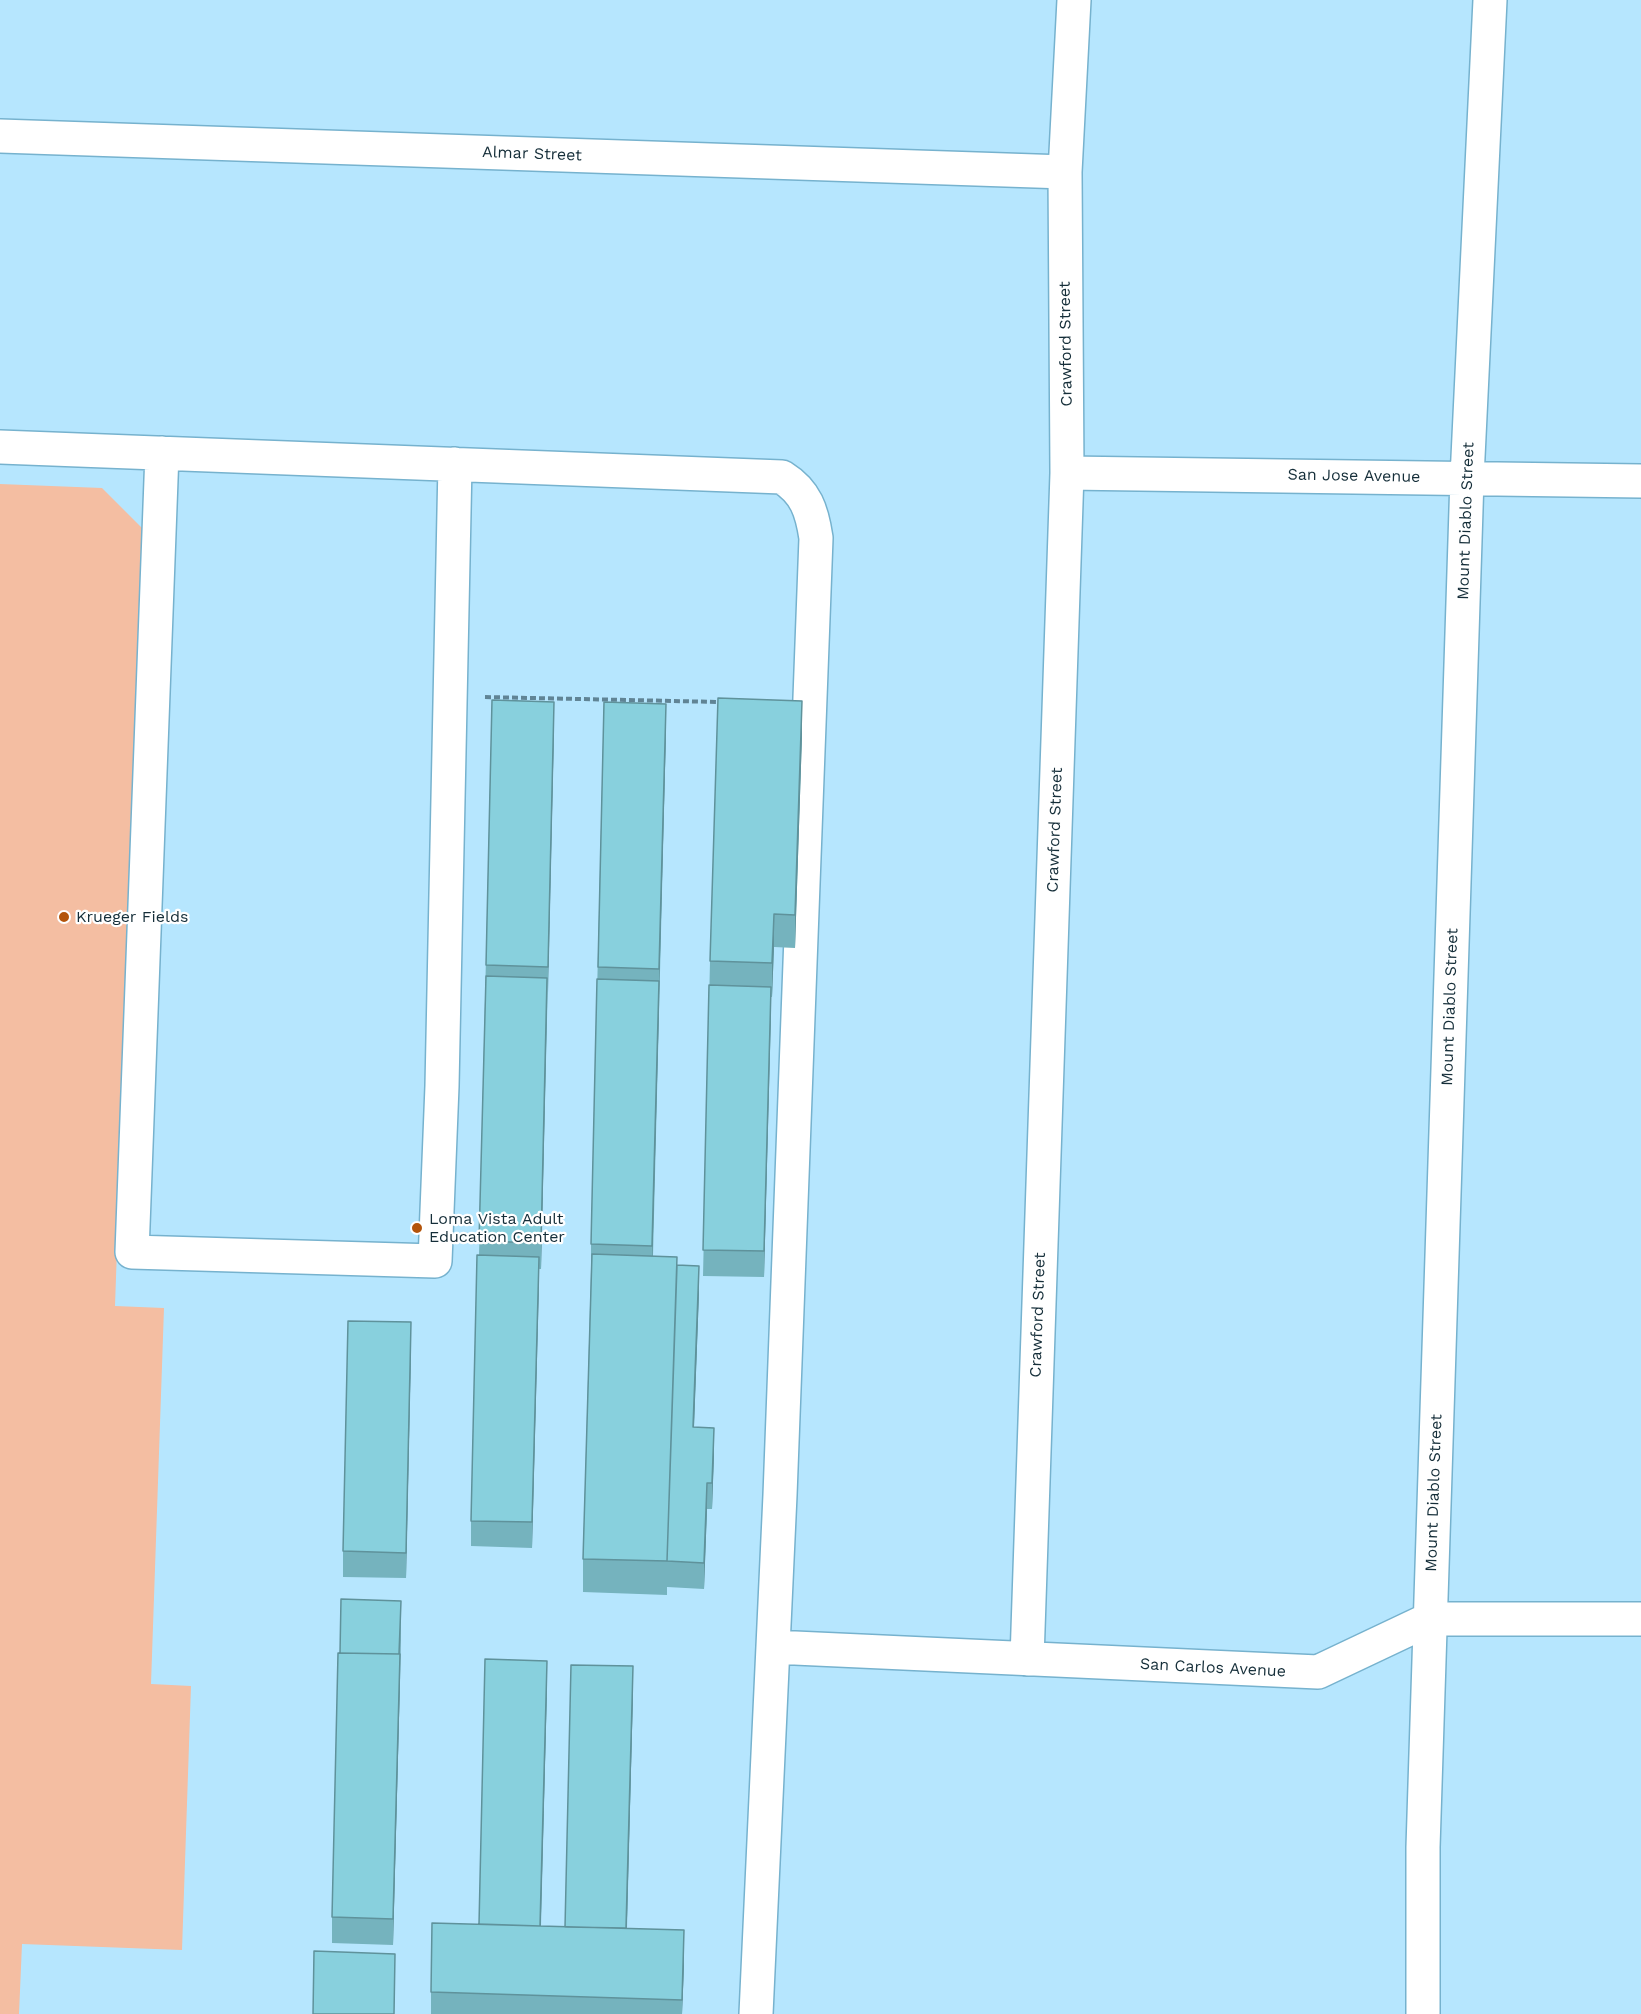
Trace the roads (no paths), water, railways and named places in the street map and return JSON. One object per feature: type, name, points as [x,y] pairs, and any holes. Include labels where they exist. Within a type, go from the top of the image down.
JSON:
[{"type":"street","name":"Crawford Street","points":[[1026,1659],[1068,473],[1065,172],[1074,0]]},
{"type":"street","name":"Mount Diablo Street","points":[[1423,2014],[1423,1847],[1467,478],[1490,0]]},
{"type":"street","name":"Almar Street","points":[[0,136],[1065,172]]},
{"type":"street","points":[[0,447],[782,477],[797,487],[812,510],[816,538],[773,1647],[756,2014]]},
{"type":"street","points":[[162,453],[132,1252],[435,1261],[442,1086],[455,464]]},
{"type":"street","name":"San Jose Avenue","points":[[1068,473],[1641,481]]},
{"type":"street","name":"San Carlos Avenue","points":[[773,1647],[1318,1672],[1430,1619],[1641,1619]]},
{"type":"place","name":"Krueger Fields","points":[[64,917]]},
{"type":"place","name":"Loma Vista Adult Education Center","points":[[417,1228]]}]
